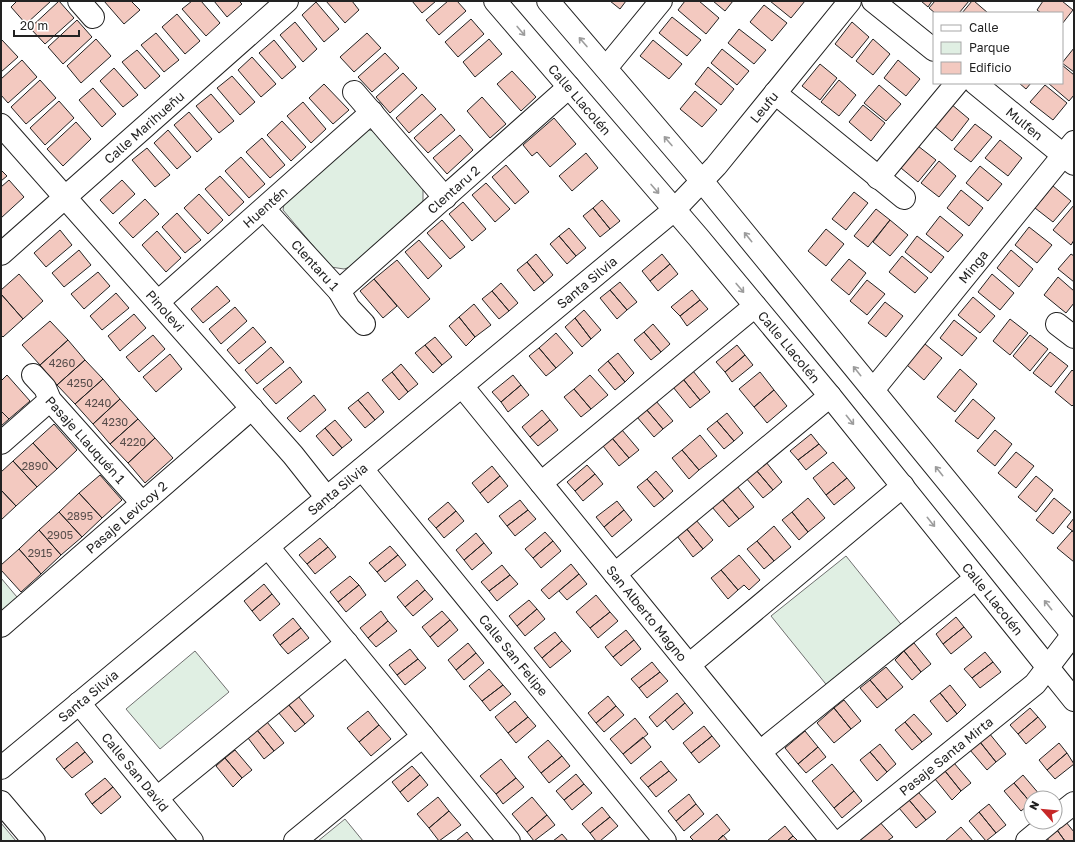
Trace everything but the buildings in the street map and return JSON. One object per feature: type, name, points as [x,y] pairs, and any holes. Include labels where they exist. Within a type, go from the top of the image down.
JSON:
[{"type":"street","points":[[79,1],[93,17]]},
{"type":"street","name":"Calle Marihueñu","points":[[1,254],[287,1]]},
{"type":"street","name":"Calle Llacolén","points":[[495,1],[674,210],[830,396],[1074,700]]},
{"type":"street","points":[[548,1],[702,181],[1073,634]]},
{"type":"street","points":[[606,68],[661,1]]},
{"type":"street","name":"Leufu","points":[[674,210],[702,181],[850,1]]},
{"type":"street","points":[[873,1],[933,49]]},
{"type":"street","points":[[878,178],[956,84]]},
{"type":"street","name":"Mulfen","points":[[976,84],[1070,154]]},
{"type":"street","name":"Clentaru 2","points":[[339,291],[569,87]]},
{"type":"street","points":[[354,92],[445,198]]},
{"type":"street","points":[[775,93],[904,198]]},
{"type":"street","name":"Huentén","points":[[158,302],[372,112]]},
{"type":"street","name":"Pinolevi","points":[[1,125],[298,460],[327,498]]},
{"type":"street","name":"Minga","points":[[873,390],[1070,154]]},
{"type":"street","name":"Clentaru 1","points":[[264,209],[339,291],[350,308],[364,324]]},
{"type":"street","name":"Santa Silvia","points":[[1,768],[674,210]]},
{"type":"street","points":[[541,483],[755,306]]},
{"type":"street","points":[[1057,324],[1074,337]]},
{"type":"street","name":"Pasaje Llauquén 1","points":[[33,375],[45,388],[50,400],[142,503]]},
{"type":"street","name":"San Alberto Magno","points":[[462,386],[832,841]]},
{"type":"street","points":[[615,574],[830,396]]},
{"type":"street","points":[[1,443],[50,400]]},
{"type":"street","name":"Pasaje Levicoy 2","points":[[1,626],[252,408]]},
{"type":"street","name":"Calle San Felipe","points":[[362,469],[665,841]]},
{"type":"street","points":[[689,665],[903,486]]},
{"type":"street","points":[[268,547],[509,841]]},
{"type":"street","points":[[760,752],[976,578]]},
{"type":"street","name":"Pasaje Santa Mirta","points":[[841,841],[1035,684],[1073,634]]},
{"type":"street","points":[[157,798],[347,643]]},
{"type":"street","name":"Calle San David","points":[[79,703],[192,841]]},
{"type":"street","points":[[295,841],[423,736]]},
{"type":"street","points":[[1,802],[34,841]]},
{"type":"street","points":[[1063,812],[1074,803]]},
{"type":"street","points":[[1027,841],[1040,830]]},
{"type":"green space","points":[[366,129],[377,132],[423,183],[423,201],[353,266],[344,269],[331,267],[283,210],[285,198]]},
{"type":"green space","points":[[846,556],[904,628],[829,688],[771,616]]},
{"type":"green space","points":[[1,578],[22,603],[1,620]]},
{"type":"green space","points":[[195,651],[229,692],[160,749],[126,709]]},
{"type":"green space","points":[[345,819],[363,841],[318,841]]},
{"type":"green space","points":[[1,823],[16,841],[1,841]]}]
